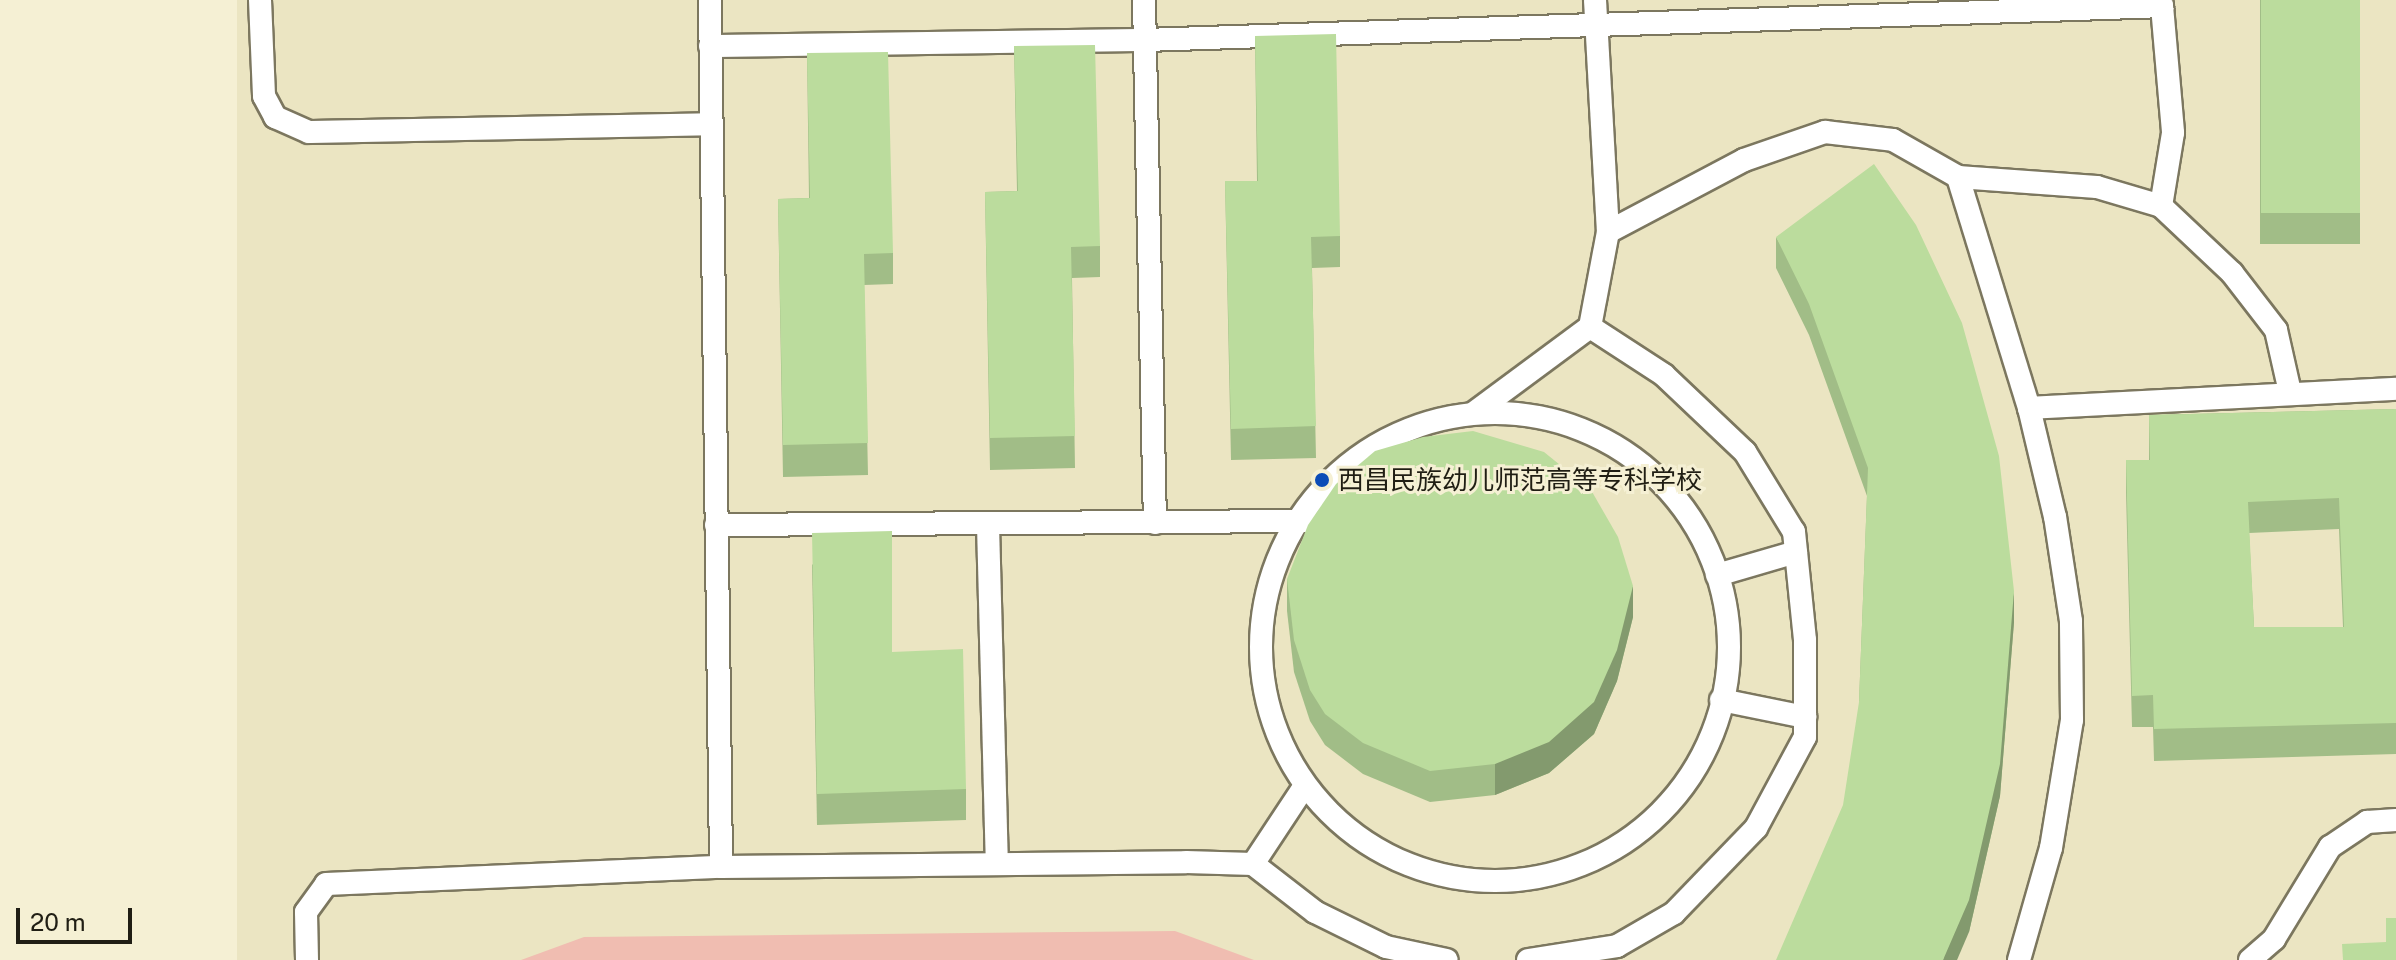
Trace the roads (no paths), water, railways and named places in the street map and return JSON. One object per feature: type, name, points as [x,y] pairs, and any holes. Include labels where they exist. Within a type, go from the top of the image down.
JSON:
[{"type":"lane","points":[[260,0],[264,96],[275,117],[309,132],[711,124]]},
{"type":"lane","points":[[710,0],[721,867]]},
{"type":"lane","points":[[1144,0],[1155,523]]},
{"type":"lane","points":[[710,46],[1145,40],[1595,11],[2162,3],[2173,133],[2161,206]]},
{"type":"lane","points":[[1475,412],[1590,327],[1608,232],[1595,11]]},
{"type":"lane","points":[[1608,232],[1744,160],[1825,132],[1893,140],[1958,177],[2097,187],[2161,206],[2232,273],[2276,330],[2290,392]]},
{"type":"lane","points":[[1958,177],[2029,408],[2055,517],[2071,621],[2072,720],[2051,848],[2019,960]]},
{"type":"lane","points":[[1528,960],[1597,955],[1674,913],[1756,828],[1805,737],[1805,640],[1794,532],[1745,452],[1664,375],[1590,327]]},
{"type":"lane","points":[[2029,408],[2290,392],[2396,389]]},
{"type":"lane","points":[[1475,412],[1534,414],[1596,438],[1642,466],[1683,502],[1717,575],[1727,659],[1721,700],[1704,750],[1674,807],[1601,861],[1533,879],[1444,878],[1390,857],[1344,826],[1304,787],[1265,714],[1260,652],[1276,566],[1352,454],[1407,422],[1475,412]]},
{"type":"lane","points":[[716,525],[1307,521]]},
{"type":"lane","points":[[988,525],[997,862]]},
{"type":"lane","points":[[1717,575],[1796,552]]},
{"type":"lane","points":[[1721,700],[1805,717]]},
{"type":"lane","points":[[1253,864],[1304,787]]},
{"type":"lane","points":[[2250,960],[2274,939],[2330,847],[2367,822],[2396,820]]},
{"type":"lane","points":[[307,960],[306,912],[326,884],[721,867],[997,862],[1253,864],[1315,912],[1357,933],[1386,947],[1447,960]]},
{"type":"place","name":"西昌民族幼儿师范高等专科学校","points":[[1322,480]]}]
